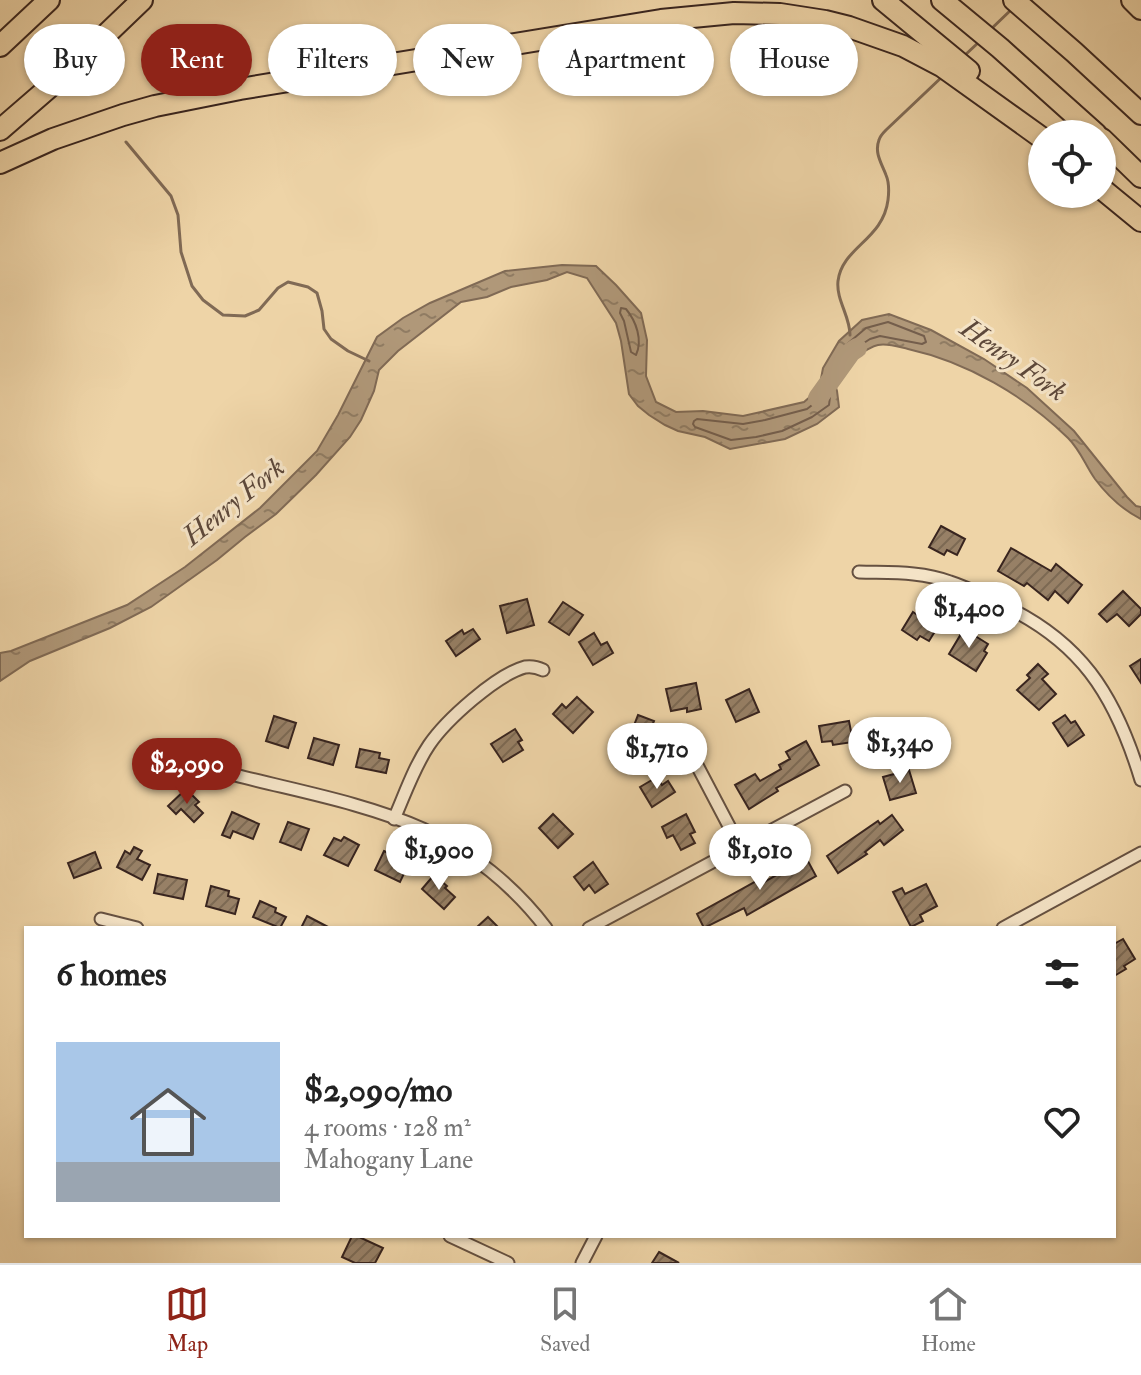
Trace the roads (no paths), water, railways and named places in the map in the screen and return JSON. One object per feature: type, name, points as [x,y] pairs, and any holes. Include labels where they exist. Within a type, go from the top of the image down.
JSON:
[{"type":"highway","points":[[0,46],[49,0]]},
{"type":"highway","points":[[0,130],[67,72],[142,0]]},
{"type":"highway","points":[[883,0],[1009,104],[1028,124]]},
{"type":"highway","points":[[942,0],[1080,120]]},
{"type":"highway","points":[[1014,0],[1141,114]]},
{"type":"highway","points":[[1132,0],[1141,9]]},
{"type":"highway","points":[[0,163],[53,139],[123,115],[226,92],[661,20],[734,13],[780,14],[825,21],[903,46],[943,67],[1028,128]]},
{"type":"highway","points":[[1116,153],[1141,177]]},
{"type":"highway","points":[[1116,200],[1141,221]]},
{"type":"street","points":[[859,572],[903,573],[949,581],[1019,612],[1051,632],[1099,682],[1123,729],[1141,780]]},
{"type":"street","points":[[394,819],[414,770],[441,728],[471,701],[512,672],[528,666],[543,670]]},
{"type":"street","points":[[689,750],[740,847]]},
{"type":"street","points":[[235,775],[381,813],[424,830],[491,872],[544,926]]},
{"type":"street","points":[[593,926],[845,791]]},
{"type":"street","points":[[1007,926],[1141,853]]},
{"type":"street","points":[[101,919],[129,926]]},
{"type":"street","points":[[454,1238],[508,1263]]},
{"type":"street","points":[[582,1263],[595,1238]]},
{"type":"water","points":[[562,265],[596,266],[641,313],[647,340],[646,376],[656,402],[676,412],[703,411],[743,416],[804,402],[819,389],[823,368],[839,341],[862,320],[889,314],[931,330],[984,359],[1027,388],[1074,431],[1127,497],[1141,507],[1141,519],[1110,496],[1072,443],[1033,408],[994,383],[952,362],[893,346],[873,347],[836,371],[832,375],[839,407],[817,424],[785,439],[730,449],[705,437],[678,431],[649,415],[629,394],[616,323],[587,278],[567,272],[461,302],[398,351],[379,370],[374,391],[350,437],[276,514],[151,607],[110,628],[30,661],[0,681],[0,653],[127,605],[185,567],[260,508],[317,451],[377,337],[430,303],[505,271]]},
{"type":"waterway","points":[[989,31],[1013,8]]},
{"type":"waterway","points":[[964,56],[979,42]]},
{"type":"waterway","points":[[850,335],[838,281],[847,260],[885,214],[888,187],[878,154],[879,139],[944,75]]},
{"type":"waterway","points":[[126,142],[171,196],[178,215],[181,252],[192,286],[203,300],[223,315],[245,316],[259,310],[278,288],[288,282],[308,287],[317,293],[324,329],[331,339],[369,361]]},
{"type":"waterway","name":"Henry Fork","points":[[818,398],[857,348]]}]
